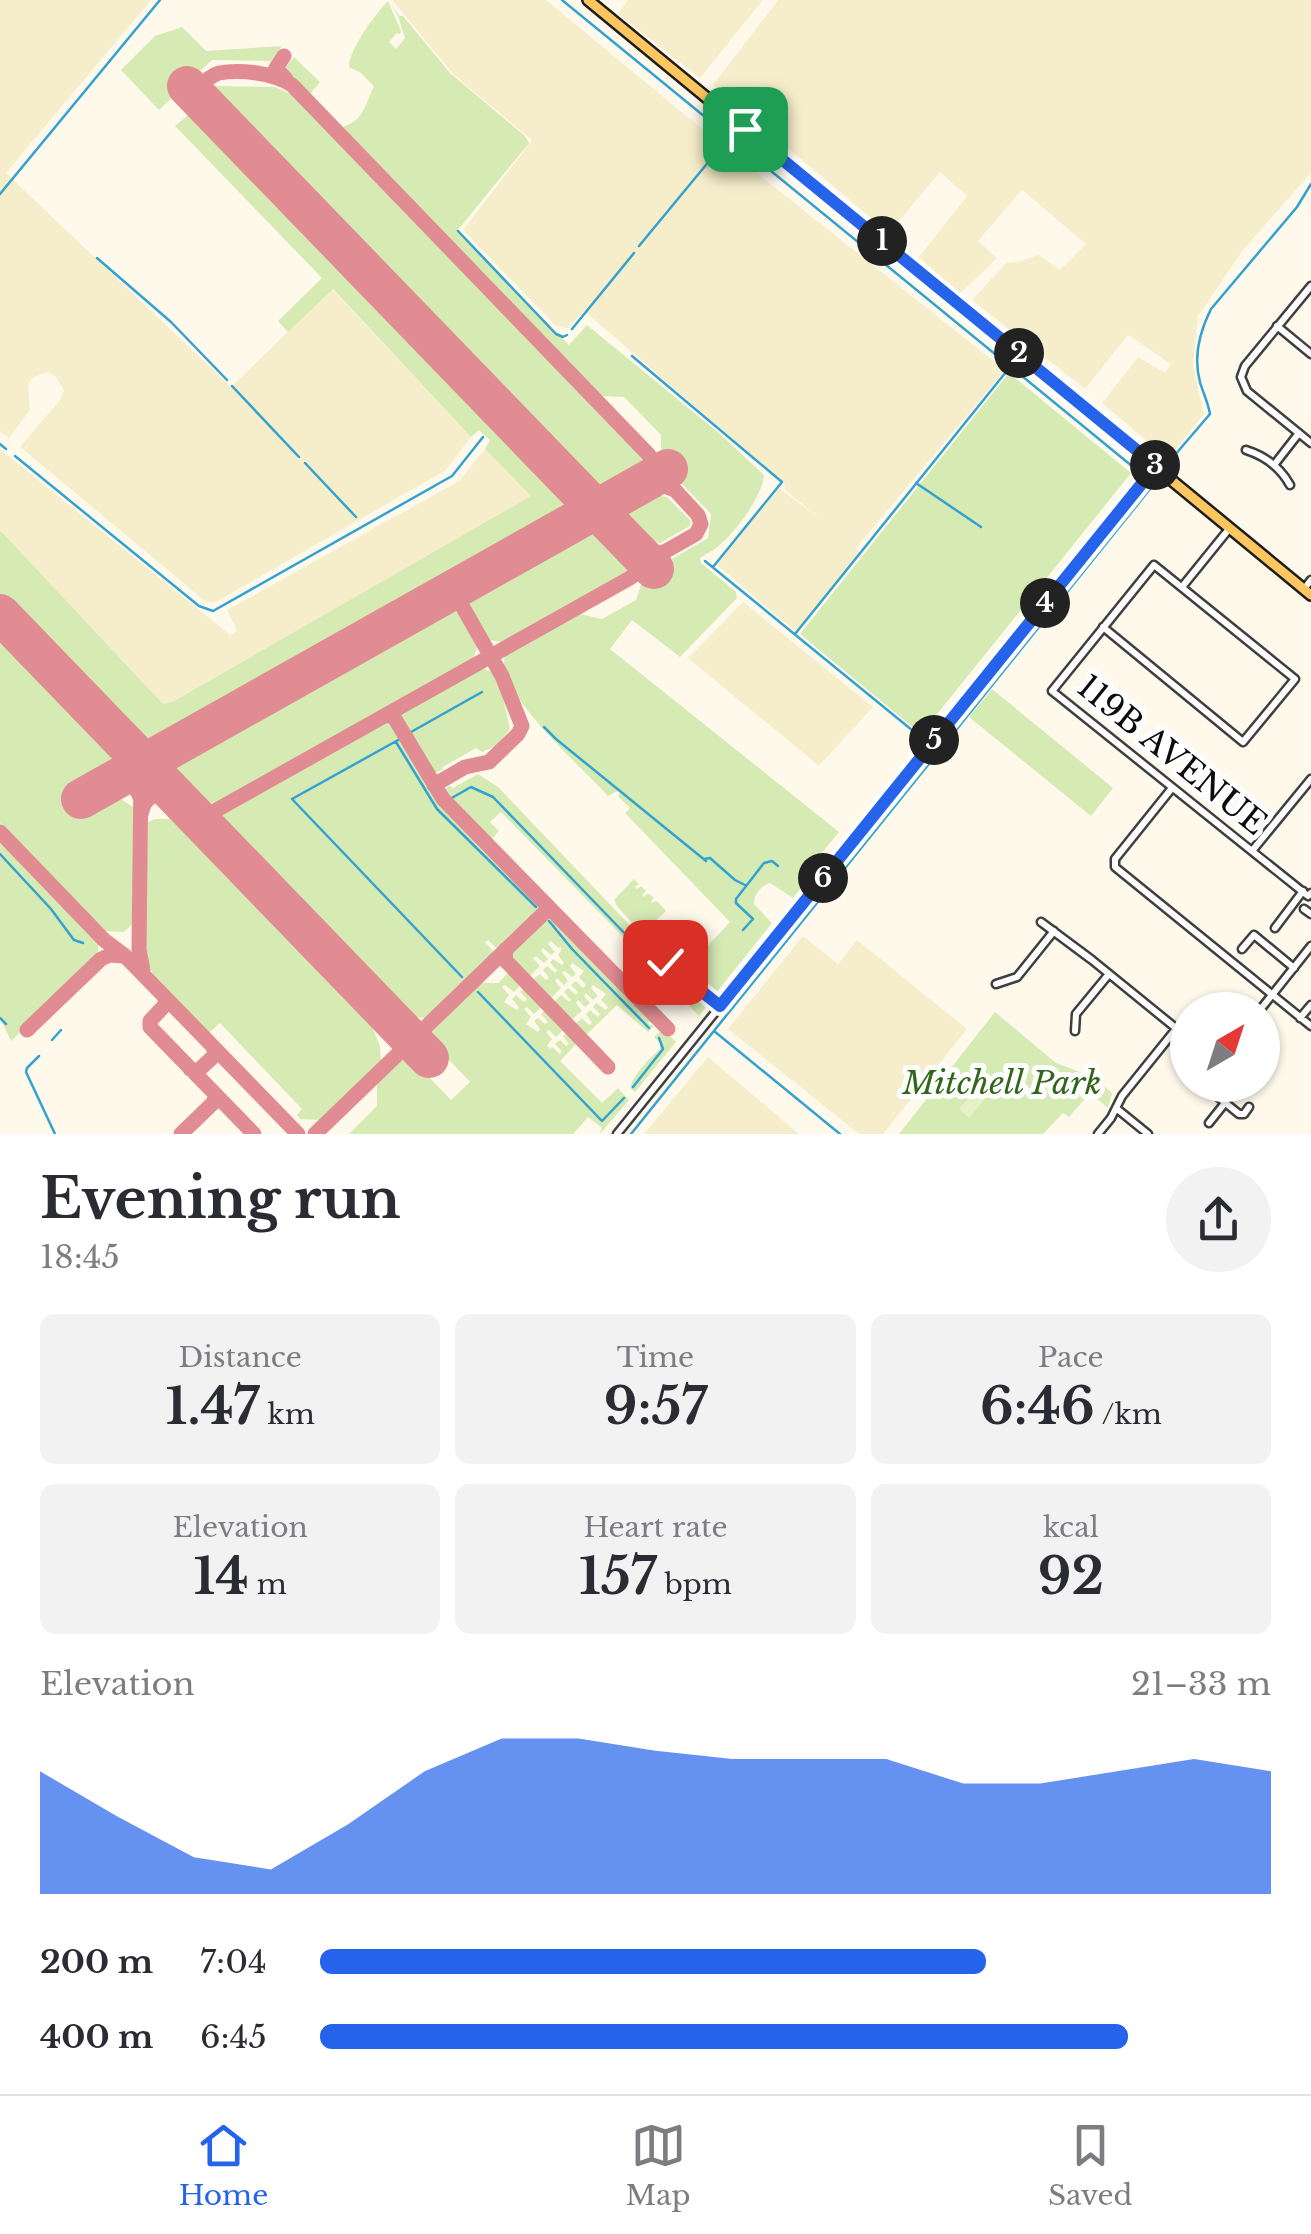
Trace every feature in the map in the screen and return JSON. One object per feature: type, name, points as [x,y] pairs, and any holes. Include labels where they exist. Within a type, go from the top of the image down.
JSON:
[{"type":"main road","points":[[588,0],[1307,592]]},
{"type":"street","points":[[1311,286],[1245,366],[1241,377],[1247,391],[1311,443]]},
{"type":"street","points":[[1277,326],[1311,354]]},
{"type":"street","points":[[1274,465],[1299,433]]},
{"type":"street","points":[[1246,450],[1274,465],[1290,485]]},
{"type":"street","points":[[617,1134],[1156,466]]},
{"type":"street","points":[[1182,588],[1229,529]]},
{"type":"street","points":[[1154,565],[1182,588],[1296,679],[1243,742],[1103,627],[1154,565]]},
{"type":"street","points":[[1307,592],[1311,580]]},
{"type":"street","name":"119B AVENUE","points":[[1103,627],[1052,691],[1307,893]]},
{"type":"street","points":[[1252,851],[1311,779]]},
{"type":"street","points":[[1172,788],[1115,859],[1115,867],[1268,992]]},
{"type":"street","points":[[1274,928],[1307,893]]},
{"type":"street","points":[[1041,922],[1170,1024]]},
{"type":"street","points":[[996,984],[1017,977],[1054,931]]},
{"type":"street","points":[[1242,950],[1254,935],[1294,968]]},
{"type":"street","points":[[641,936],[673,970],[720,1006]]},
{"type":"street","points":[[1274,992],[1311,946]]},
{"type":"street","points":[[1074,1031],[1076,1014],[1109,974]]},
{"type":"street","points":[[1280,1002],[1311,1026]]},
{"type":"street","points":[[1300,1018],[1311,1005]]},
{"type":"street","points":[[1098,1134],[1122,1096],[1170,1036]]},
{"type":"street","points":[[1210,1123],[1225,1103],[1239,1114],[1250,1107]]},
{"type":"street","points":[[1116,1108],[1148,1134]]},
{"type":"shaded area","points":[[0,0],[151,0],[6,173],[231,387],[332,289],[471,437],[446,470],[214,603],[205,601],[20,447],[60,400],[64,390],[55,376],[48,372],[33,377],[28,385],[30,410],[9,438],[0,431]]},
{"type":"shaded area","points":[[392,0],[546,0],[1005,370],[856,548],[859,552],[797,633],[717,565],[779,488],[822,520],[584,311],[568,328],[555,325],[463,230],[532,140],[454,75]]},
{"type":"shaded area","points":[[628,0],[763,0],[700,78],[618,14]]},
{"type":"shaded area","points":[[778,0],[1311,0],[1311,173],[1243,250],[1198,316],[1193,365],[1204,414],[1168,459],[1102,403],[1138,357],[1165,373],[1171,364],[1128,335],[1085,389],[972,300],[1006,263],[1039,255],[1060,270],[1086,244],[1022,190],[978,241],[997,258],[959,295],[919,257],[967,196],[940,172],[889,233],[713,85]]},
{"type":"shaded area","points":[[0,449],[230,635],[237,631],[227,610],[459,481],[485,449],[531,496],[163,704],[0,530]]},
{"type":"shaded area","points":[[743,602],[873,707],[819,766],[688,658]]},
{"type":"shaded area","points":[[803,936],[838,964],[857,940],[967,1029],[883,1134],[859,1134],[728,1029]]},
{"type":"shaded area","points":[[708,1057],[799,1134],[644,1134]]},
{"type":"green space","points":[[388,1],[401,31],[389,42],[396,49],[405,38],[391,5],[450,73],[529,143],[457,231],[569,345],[587,325],[764,475],[741,522],[719,546],[700,558],[736,592],[737,598],[680,657],[632,620],[610,649],[839,832],[802,877],[807,881],[793,898],[770,883],[759,891],[754,904],[772,923],[712,998],[676,969],[679,964],[674,958],[691,937],[690,944],[700,954],[730,922],[625,813],[630,808],[618,796],[620,793],[608,796],[538,722],[514,691],[504,665],[505,653],[576,613],[602,619],[636,600],[644,575],[649,579],[663,564],[708,538],[711,514],[676,478],[666,460],[661,461],[661,435],[624,397],[598,396],[341,131],[360,115],[374,86],[349,67],[353,51]]},
{"type":"green space","points":[[182,27],[206,51],[282,46],[271,61],[212,60],[159,110],[121,70],[155,36]]},
{"type":"green space","points":[[294,57],[320,82],[310,94],[283,71]]},
{"type":"green space","points":[[214,86],[275,87],[298,97],[645,456],[642,472],[598,498],[210,96]]},
{"type":"green space","points":[[195,109],[580,507],[155,746],[146,745],[0,595],[0,530],[163,704],[531,496],[485,449],[490,440],[479,430],[471,437],[333,289],[288,332],[278,321],[322,278],[175,126]]},
{"type":"green space","points":[[1009,373],[1131,473],[921,734],[800,634]]},
{"type":"green space","points":[[646,494],[667,497],[691,521],[690,526],[660,543],[639,540],[612,512]]},
{"type":"green space","points":[[594,523],[630,560],[627,575],[505,643],[486,639],[469,608],[474,590]]},
{"type":"green space","points":[[443,607],[461,613],[478,643],[473,661],[219,804],[201,803],[168,769],[170,760]]},
{"type":"green space","points":[[0,633],[125,763],[76,790],[86,807],[111,793],[135,808],[133,923],[124,932],[104,931],[0,823]]},
{"type":"green space","points":[[480,667],[499,679],[510,729],[496,746],[482,752],[476,748],[431,774],[402,724],[400,713]]},
{"type":"green space","points":[[992,689],[1113,788],[1091,816],[969,717]]},
{"type":"green space","points":[[387,719],[395,725],[437,797],[540,906],[497,949],[488,940],[485,942],[494,952],[426,1018],[408,1017],[220,822],[223,811]]},
{"type":"green space","points":[[478,774],[498,787],[640,936],[631,945],[501,812],[490,822],[499,831],[490,841],[442,793],[449,785],[453,788]]},
{"type":"green space","points":[[180,819],[366,1012],[380,1046],[381,1061],[321,1120],[300,1119],[297,1115],[302,1109],[220,1023],[209,1033],[153,975],[145,953],[148,822]]},
{"type":"green space","points":[[0,842],[98,943],[98,957],[11,1041],[0,1018]]},
{"type":"green space","points":[[634,879],[639,884],[637,889],[641,886],[646,891],[644,897],[648,893],[654,898],[650,903],[657,901],[666,911],[642,934],[614,900]]},
{"type":"green space","points":[[551,918],[650,1021],[648,1024],[654,1026],[648,1032],[617,1005],[585,1036],[575,1024],[582,1018],[589,1025],[592,1023],[586,1014],[590,1010],[598,1017],[600,1014],[593,1007],[596,1003],[606,1010],[608,1007],[601,1000],[606,994],[593,985],[591,988],[598,996],[593,1000],[586,993],[590,1003],[585,1007],[578,1000],[582,1011],[570,1021],[554,1002],[561,995],[569,1002],[564,992],[568,988],[576,995],[578,992],[571,985],[576,981],[583,988],[586,985],[579,977],[584,971],[572,963],[576,974],[572,977],[562,972],[568,981],[564,985],[557,978],[561,988],[550,999],[532,980],[540,974],[546,980],[549,978],[543,970],[547,966],[555,973],[557,970],[550,963],[553,959],[564,963],[558,955],[562,949],[551,941],[548,944],[555,952],[551,955],[543,948],[541,951],[548,959],[544,963],[536,956],[533,958],[540,966],[529,977],[509,957]]},
{"type":"green space","points":[[643,949],[658,967],[664,965],[709,1003],[699,1016],[644,959],[645,955],[638,955]]},
{"type":"green space","points":[[510,971],[522,984],[514,992],[502,987],[509,995],[504,1002],[517,1010],[519,1007],[512,999],[516,995],[524,1002],[527,999],[520,992],[525,987],[543,1006],[534,1014],[527,1007],[524,1009],[531,1017],[526,1024],[538,1032],[534,1021],[538,1018],[548,1022],[541,1014],[546,1009],[565,1028],[556,1037],[549,1030],[546,1032],[552,1039],[547,1046],[560,1054],[562,1051],[555,1044],[560,1040],[566,1046],[569,1044],[563,1036],[568,1031],[578,1042],[560,1061],[602,1103],[618,1088],[629,1100],[600,1134],[602,1128],[588,1117],[573,1134],[349,1134],[377,1106],[377,1083],[407,1054],[451,1100],[470,1082],[427,1037],[480,983],[498,983]]},
{"type":"green space","name":"Mitchell Park","points":[[995,1012],[1056,1063],[1093,1077],[1112,1093],[1108,1108],[1090,1093],[1069,1117],[1063,1113],[1043,1134],[899,1134]]},
{"type":"green space","points":[[663,1029],[676,1042],[635,1092],[630,1088],[632,1082],[660,1049],[654,1037]]},
{"type":"green space","points":[[978,1085],[989,1094],[969,1118],[959,1109]]},
{"type":"waterway","points":[[0,194],[160,0]]},
{"type":"waterway","points":[[562,0],[1138,471]]},
{"type":"waterway","points":[[639,246],[720,148]]},
{"type":"waterway","points":[[1168,463],[1210,414],[1197,363],[1201,335],[1211,309],[1297,207],[1311,184]]},
{"type":"waterway","points":[[458,231],[556,334],[567,335]]},
{"type":"waterway","points":[[572,329],[634,253]]},
{"type":"waterway","points":[[97,258],[171,322],[227,380]]},
{"type":"waterway","points":[[632,356],[782,482],[713,567]]},
{"type":"waterway","points":[[795,634],[1010,367]]},
{"type":"waterway","points":[[232,386],[299,457]]},
{"type":"waterway","points":[[15,456],[199,606],[213,611],[452,476],[483,437]]},
{"type":"waterway","points":[[0,444],[6,449]]},
{"type":"waterway","points":[[305,463],[356,517]]},
{"type":"waterway","points":[[631,1134],[1152,482]]},
{"type":"waterway","points":[[916,483],[981,527]]},
{"type":"waterway","points":[[705,561],[918,735]]},
{"type":"waterway","points":[[411,732],[482,692]]},
{"type":"waterway","points":[[544,727],[706,861]]},
{"type":"waterway","points":[[400,739],[292,799],[462,977]]},
{"type":"waterway","points":[[396,742],[437,809],[536,907]]},
{"type":"waterway","points":[[450,799],[471,787],[493,797],[633,942]]},
{"type":"waterway","points":[[0,854],[74,940],[83,943]]},
{"type":"waterway","points":[[704,859],[710,858],[745,885]]},
{"type":"waterway","points":[[743,930],[753,919],[736,899],[764,863],[772,861],[778,866]]},
{"type":"waterway","points":[[549,921],[649,1028]]},
{"type":"waterway","points":[[478,992],[602,1121],[624,1098]]},
{"type":"waterway","points":[[0,1018],[6,1024]]},
{"type":"waterway","points":[[52,1040],[61,1030]]},
{"type":"waterway","points":[[714,1031],[840,1134]]},
{"type":"waterway","points":[[633,1087],[663,1049],[659,1038]]},
{"type":"waterway","points":[[39,1056],[26,1072],[55,1134]]},
{"type":"taxiway","points":[[284,56],[276,68],[286,79]]},
{"type":"taxiway","points":[[141,814],[147,800],[162,793],[173,795],[197,813],[213,812],[630,578],[696,534],[701,524],[698,515],[648,454],[292,85],[257,73],[219,73],[199,88],[202,102]]},
{"type":"taxiway","points":[[641,485],[658,483],[674,490]]},
{"type":"taxiway","points":[[630,545],[647,554],[665,552]]},
{"type":"taxiway","points":[[434,785],[465,767],[489,762],[522,726],[502,676],[453,590]]},
{"type":"taxiway","points":[[385,716],[395,719],[443,799],[668,1029]]},
{"type":"taxiway","points":[[127,745],[141,773],[139,950],[143,970]]},
{"type":"taxiway","points":[[143,780],[151,764],[166,751]]},
{"type":"taxiway","points":[[106,784],[128,783],[141,800]]},
{"type":"taxiway","points":[[0,832],[298,1134]]},
{"type":"taxiway","points":[[315,1134],[546,911],[546,904]]},
{"type":"taxiway","points":[[506,949],[505,960],[608,1067]]},
{"type":"taxiway","points":[[27,1030],[101,959],[123,956]]},
{"type":"taxiway","points":[[164,996],[166,1004],[150,1021],[150,1027],[254,1134]]},
{"type":"taxiway","points":[[190,1069],[200,1069],[215,1055],[213,1047]]},
{"type":"taxiway","points":[[181,1134],[213,1103],[214,1093]]},
{"type":"runway","points":[[187,86],[654,569]]},
{"type":"runway","points":[[81,799],[668,469]]},
{"type":"runway","points":[[0,614],[429,1058]]},
{"type":"route","points":[[665,962],[720,1006],[1156,466],[745,129]]}]
